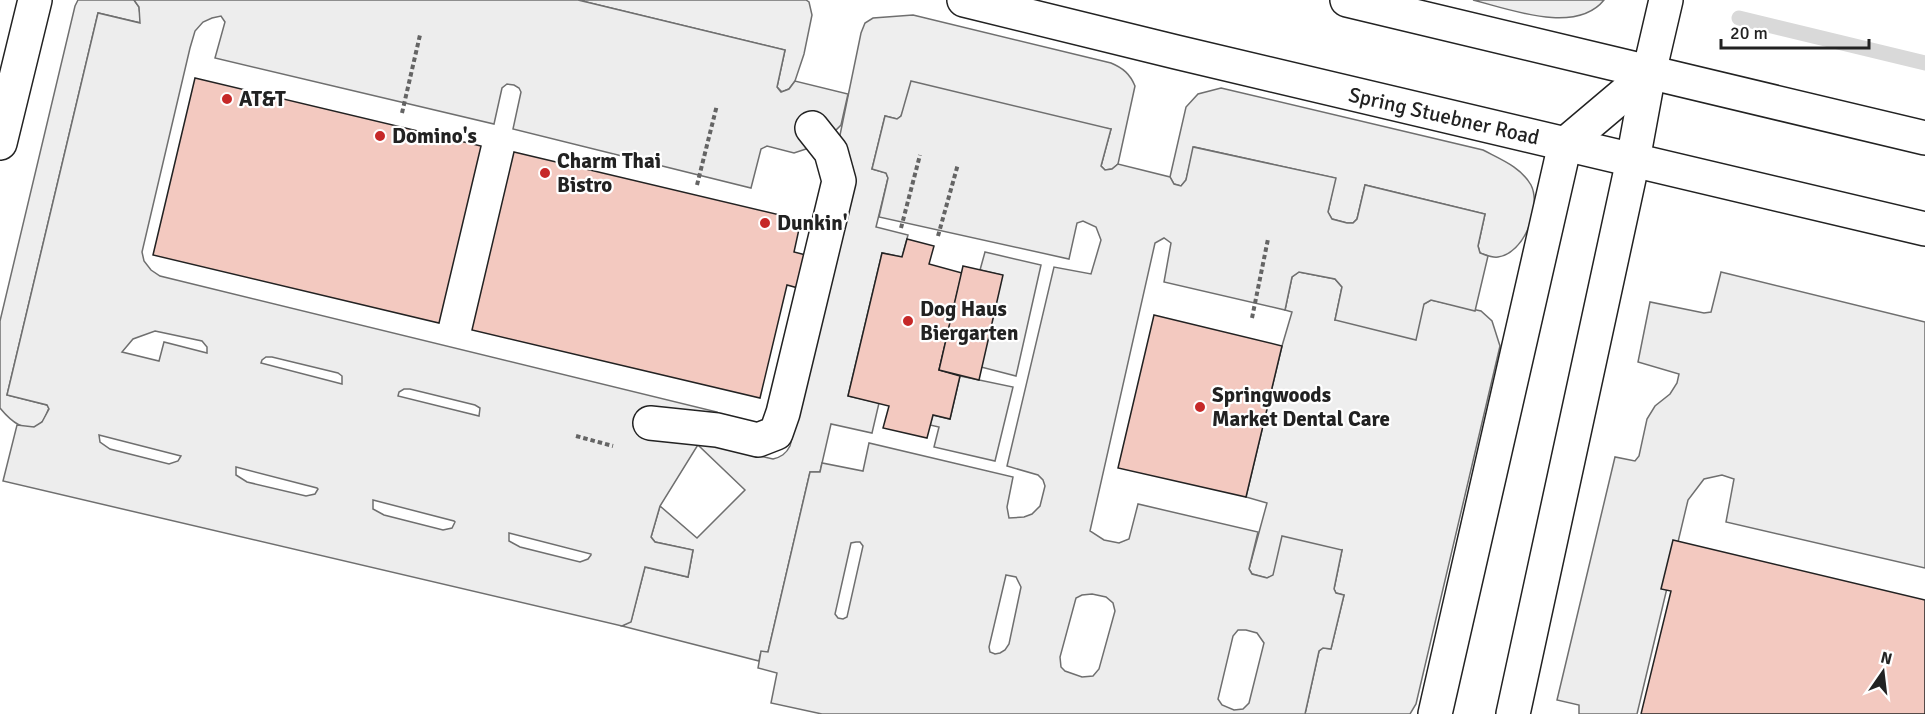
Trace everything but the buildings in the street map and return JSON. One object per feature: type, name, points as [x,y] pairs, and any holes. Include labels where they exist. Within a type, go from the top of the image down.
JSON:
[{"type":"main road","points":[[0,143],[35,0]]},
{"type":"main road","name":"Spring Stuebner Road","points":[[964,0],[1925,229]]},
{"type":"main road","points":[[1347,0],[1925,138]]},
{"type":"main road","points":[[1513,714],[1666,0]]},
{"type":"main road","points":[[1435,714],[1565,144],[1649,73]]},
{"type":"main road","points":[[650,423],[717,430],[758,440],[776,433],[783,413],[839,181],[831,152],[812,128]]},
{"type":"path","points":[[402,113],[420,35]]},
{"type":"path","points":[[697,185],[717,105]]},
{"type":"path","points":[[901,228],[920,155]]},
{"type":"path","points":[[938,236],[958,165]]},
{"type":"path","points":[[1252,318],[1268,239]]},
{"type":"path","points":[[576,436],[622,448]]},
{"type":"shaded area","points":[[78,0],[134,0],[139,7],[141,23],[98,13],[7,395],[47,405],[49,408],[42,422],[30,428],[13,421],[0,408],[0,321]]},
{"type":"shaded area","points":[[134,0],[578,0],[785,50],[777,87],[781,92],[789,89],[795,81],[848,94],[841,125],[815,146],[794,153],[767,146],[761,149],[751,188],[513,129],[521,92],[514,85],[507,84],[502,88],[494,124],[215,58],[225,22],[221,16],[203,22],[195,31],[142,252],[144,261],[151,270],[160,276],[717,412],[709,444],[699,443],[660,506],[651,537],[655,542],[693,550],[688,577],[645,567],[631,622],[622,626],[3,481],[17,425],[34,427],[42,422],[49,409],[47,405],[7,395],[98,13],[140,23],[139,7]],"holes":[[[155,331],[202,341],[207,347],[207,353],[164,342],[159,361],[122,352],[133,339]],[[266,357],[272,357],[338,373],[342,376],[342,384],[261,363]],[[404,389],[410,389],[475,405],[480,408],[479,416],[398,396],[399,392]],[[99,435],[181,456],[178,461],[169,464],[110,449],[100,442]],[[236,467],[318,489],[315,494],[306,496],[247,482],[236,475]],[[373,500],[455,522],[452,528],[443,530],[384,515],[373,509]],[[509,533],[591,555],[580,562],[520,547],[509,541]]]},
{"type":"shaded area","points":[[578,0],[806,0],[809,2],[812,15],[804,54],[795,81],[789,89],[782,92],[777,87],[785,50]]},
{"type":"shaded area","points":[[1473,0],[1604,0],[1592,10],[1577,16],[1560,18],[1523,13]]},
{"type":"shaded area","points":[[913,15],[1111,63],[1123,69],[1135,86],[1118,164],[1112,169],[1105,170],[1101,166],[1111,129],[904,109],[897,119],[885,116],[872,169],[886,173],[888,178],[876,227],[908,235],[902,257],[882,253],[848,396],[879,403],[872,433],[831,424],[820,472],[810,472],[768,652],[761,652],[759,661],[622,626],[631,621],[645,567],[688,577],[693,550],[655,542],[651,537],[660,506],[697,538],[745,490],[698,445],[699,442],[773,459],[783,455],[790,446],[852,183],[853,168],[841,143],[840,135],[861,33],[865,23],[873,18]]},
{"type":"shaded area","points":[[911,81],[1111,129],[1101,166],[1105,170],[1112,169],[1118,164],[1170,177],[1174,184],[1181,186],[1186,180],[1193,147],[1336,178],[1328,212],[1332,219],[1347,223],[1353,223],[1357,219],[1365,185],[1485,214],[1478,246],[1480,253],[1488,256],[1475,311],[1431,300],[1424,304],[1416,340],[1335,320],[1342,287],[1335,279],[1299,272],[1292,277],[1285,310],[1164,282],[1171,243],[1164,238],[1155,243],[1090,531],[1104,540],[1119,543],[1129,539],[1138,504],[1258,532],[1249,569],[1252,574],[1267,578],[1273,575],[1282,536],[1342,550],[1334,589],[1336,593],[1344,595],[1331,649],[1323,648],[1319,651],[1305,714],[822,714],[771,703],[777,673],[758,668],[761,651],[768,652],[810,472],[820,472],[822,463],[863,471],[869,443],[1013,477],[1007,507],[1009,518],[1032,514],[1040,506],[1045,486],[1043,480],[1038,475],[1007,466],[1054,267],[1091,274],[1101,240],[1096,227],[1083,221],[1077,223],[1069,259],[879,217],[888,178],[886,173],[872,169],[885,116],[897,119],[901,116]],"holes":[[[860,542],[863,546],[847,617],[843,619],[838,618],[835,614],[851,543]],[[1006,575],[1016,577],[1021,587],[1009,644],[1005,650],[995,654],[990,652],[989,647]],[[1092,594],[1106,597],[1113,603],[1115,611],[1099,669],[1093,676],[1082,677],[1065,671],[1061,667],[1060,657],[1076,598]],[[1238,630],[1246,630],[1257,633],[1264,643],[1249,703],[1243,709],[1234,710],[1222,705],[1218,699],[1233,636]]]},
{"type":"shaded area","points":[[1221,88],[1483,150],[1503,160],[1522,173],[1531,185],[1534,194],[1532,217],[1523,239],[1516,248],[1498,257],[1480,253],[1478,246],[1485,214],[1365,185],[1357,219],[1353,223],[1347,223],[1332,219],[1328,212],[1335,178],[1194,147],[1186,180],[1181,186],[1174,184],[1170,177],[1186,107],[1198,94]]},
{"type":"shaded area","points":[[985,252],[1041,265],[1016,376],[981,367],[1002,275],[980,270]]},
{"type":"shaded area","points":[[1299,272],[1335,279],[1342,287],[1335,320],[1424,304],[1431,300],[1481,311],[1492,321],[1500,346],[1416,704],[1410,714],[1305,714],[1319,651],[1323,648],[1331,649],[1344,595],[1336,593],[1334,589],[1342,550],[1267,578],[1252,574],[1249,569],[1267,503],[1246,497],[1292,312],[1285,310],[1292,277]]},
{"type":"shaded area","points":[[1721,272],[1925,322],[1925,568],[1726,522],[1734,479],[1722,475],[1704,479],[1688,500],[1637,714],[1579,714],[1579,705],[1557,700],[1615,457],[1635,461],[1639,456],[1647,419],[1655,406],[1670,394],[1677,383],[1679,374],[1638,362],[1650,302],[1704,313],[1711,312]]},
{"type":"shaded area","points":[[960,376],[1013,387],[995,461],[934,447],[939,427],[930,425],[933,415],[950,419]]},
{"type":"waterway","points":[[1739,18],[1925,63]]},
{"type":"place","name":"AT&T","points":[[227,99]]},
{"type":"place","name":"Domino's","points":[[380,136]]},
{"type":"place","name":"Charm Thai Bistro","points":[[545,173]]},
{"type":"place","name":"Dunkin'","points":[[765,223]]},
{"type":"place","name":"Dog Haus Biergarten","points":[[908,321]]},
{"type":"place","name":"Springwoods Market Dental Care","points":[[1200,407]]}]
